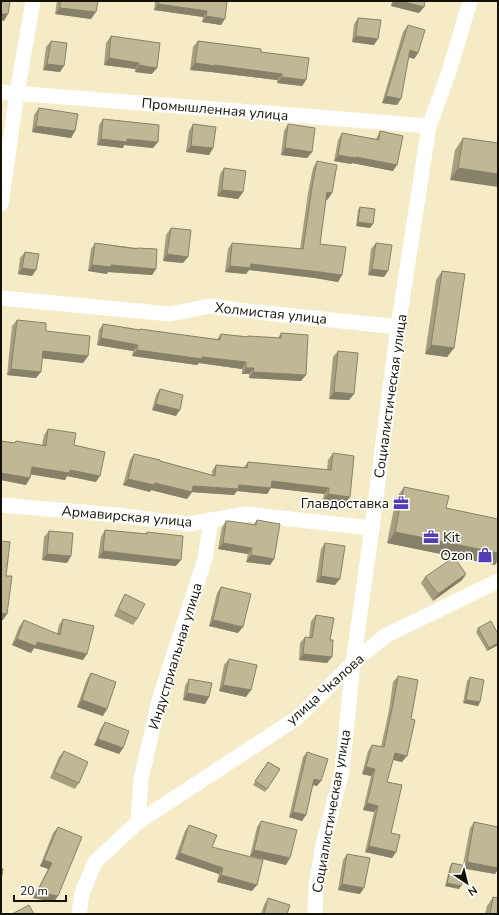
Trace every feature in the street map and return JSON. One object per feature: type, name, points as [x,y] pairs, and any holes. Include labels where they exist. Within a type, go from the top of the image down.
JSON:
[{"type":"street","points":[[1,204],[17,93],[33,1]]},
{"type":"street","name":"Социалистическая улица","points":[[315,914],[316,886],[323,845],[342,771],[353,663],[398,327],[429,126],[449,72],[470,1]]},
{"type":"street","name":"Промышленная улица","points":[[1,92],[429,126]]},
{"type":"street","name":"Холмистая улица","points":[[1,298],[170,314],[210,306],[398,327]]},
{"type":"street","name":"Армавирская улица","points":[[1,505],[116,515],[189,524],[246,514],[372,528]]},
{"type":"street","name":"Индустриальная улица","points":[[138,822],[141,779],[160,697],[205,559],[211,520]]},
{"type":"street","name":"улица Чкалова","points":[[138,822],[297,718],[353,663],[385,636],[498,581]]},
{"type":"street","points":[[79,914],[82,893],[95,862],[138,822]]},
{"type":"building","points":[[1,1],[10,1],[8,14],[1,14]]},
{"type":"building","points":[[60,1],[98,1],[96,12],[60,8]]},
{"type":"building","points":[[159,1],[227,1],[225,19],[206,16],[207,11],[158,4]]},
{"type":"building","points":[[400,1],[425,1],[424,7]]},
{"type":"building","points":[[358,18],[381,20],[378,39],[356,36]]},
{"type":"building","points":[[408,25],[425,30],[418,53],[410,50],[401,99],[386,96]]},
{"type":"building","points":[[111,36],[160,43],[157,68],[139,65],[139,63],[109,58]]},
{"type":"building","points":[[51,41],[67,43],[64,66],[47,64]]},
{"type":"building","points":[[198,41],[261,49],[261,52],[309,58],[306,80],[282,77],[282,74],[195,63]]},
{"type":"building","points":[[39,108],[78,114],[75,131],[36,126]]},
{"type":"building","points":[[103,119],[159,125],[158,142],[127,139],[127,142],[101,139]]},
{"type":"building","points":[[193,124],[216,127],[213,148],[191,146]]},
{"type":"building","points":[[288,124],[315,128],[312,152],[285,148]]},
{"type":"building","points":[[380,131],[403,136],[397,165],[338,155],[342,133],[379,140]]},
{"type":"building","points":[[463,138],[498,143],[498,174],[458,168]]},
{"type":"building","points":[[317,161],[337,165],[332,193],[327,192],[320,244],[346,247],[342,275],[251,264],[250,268],[230,266],[232,243],[303,249]]},
{"type":"building","points":[[224,168],[246,171],[243,192],[222,190]]},
{"type":"building","points":[[360,207],[375,209],[373,224],[358,222]]},
{"type":"building","points":[[171,228],[191,230],[188,257],[167,254]]},
{"type":"building","points":[[95,243],[137,249],[157,249],[156,269],[92,265]]},
{"type":"building","points":[[376,243],[392,245],[388,271],[372,269]]},
{"type":"building","points":[[25,252],[39,254],[36,270],[22,268]]},
{"type":"building","points":[[442,271],[465,274],[454,348],[431,345]]},
{"type":"building","points":[[17,320],[46,323],[46,331],[90,336],[88,356],[43,351],[41,372],[11,369]]},
{"type":"building","points":[[103,324],[220,340],[221,334],[281,338],[281,333],[308,335],[306,375],[253,372],[254,368],[246,368],[246,362],[202,357],[202,359],[137,350],[138,345],[101,338]]},
{"type":"building","points":[[338,351],[358,353],[354,394],[334,392]]},
{"type":"building","points":[[160,389],[183,395],[180,410],[156,404]]},
{"type":"building","points":[[48,429],[76,433],[74,445],[105,452],[100,476],[70,470],[69,473],[32,467],[30,478],[1,473],[1,441],[15,443],[16,441],[46,446]]},
{"type":"building","points":[[333,453],[354,456],[350,497],[328,494],[329,488],[272,481],[271,488],[239,485],[238,489],[193,486],[192,492],[155,483],[154,485],[128,479],[134,454],[215,476],[216,465],[247,468],[248,462],[331,470]]},
{"type":"building","points":[[404,487],[449,496],[446,508],[498,519],[498,553],[395,532]]},
{"type":"building","points":[[257,520],[280,524],[274,559],[251,555],[252,548],[223,543],[226,521],[256,525]]},
{"type":"building","points":[[105,530],[147,534],[147,532],[183,536],[181,560],[103,551]]},
{"type":"building","points":[[49,531],[73,533],[71,556],[47,554]]},
{"type":"building","points":[[1,541],[10,542],[6,576],[12,576],[7,614],[1,613]]},
{"type":"building","points":[[325,543],[345,546],[340,579],[321,576]]},
{"type":"building","points":[[454,557],[466,574],[438,594],[425,577]]},
{"type":"building","points":[[221,587],[251,594],[243,627],[213,620]]},
{"type":"building","points":[[125,594],[145,604],[137,619],[118,609]]},
{"type":"building","points":[[316,615],[334,618],[330,640],[333,640],[332,657],[303,654],[305,637],[312,638]]},
{"type":"building","points":[[63,619],[94,626],[87,654],[37,642],[36,646],[17,639],[24,620],[60,635]]},
{"type":"building","points":[[491,621],[498,634],[498,643],[489,648],[478,628]]},
{"type":"building","points":[[229,659],[257,665],[251,690],[223,685]]},
{"type":"building","points":[[91,673],[116,682],[107,709],[82,700]]},
{"type":"building","points":[[398,676],[418,680],[411,719],[415,720],[407,756],[395,753],[387,782],[402,785],[391,833],[400,835],[396,852],[369,846],[378,806],[367,803],[375,769],[366,767],[372,745],[384,747]]},
{"type":"building","points":[[470,677],[484,680],[480,702],[466,700]]},
{"type":"building","points":[[189,679],[212,683],[209,697],[187,693]]},
{"type":"building","points":[[105,722],[129,731],[123,748],[98,739]]},
{"type":"building","points":[[64,751],[88,762],[79,783],[54,772]]},
{"type":"building","points":[[307,752],[328,759],[321,781],[314,779],[306,815],[293,812]]},
{"type":"building","points":[[268,762],[280,769],[267,789],[255,781]]},
{"type":"building","points":[[261,821],[297,830],[290,858],[254,850]]},
{"type":"building","points":[[474,822],[498,827],[498,868],[467,862]]},
{"type":"building","points":[[189,825],[217,835],[212,847],[263,860],[257,885],[221,875],[223,868],[180,853]]},
{"type":"building","points":[[58,827],[82,837],[58,896],[37,892],[52,863],[44,860]]},
{"type":"building","points":[[347,854],[370,858],[364,888],[342,884]]},
{"type":"building","points":[[452,863],[466,866],[461,886],[447,883]]},
{"type":"building","points":[[1,869],[3,869],[1,880]]},
{"type":"building","points":[[493,897],[498,898],[498,914],[490,914]]},
{"type":"building","points":[[268,898],[290,905],[287,914],[264,914]]},
{"type":"building","points":[[29,905],[34,914],[12,914]]},
{"type":"place","name":"Главдоставка","points":[[401,503]]},
{"type":"place","name":"Kit","points":[[431,537]]},
{"type":"place","name":"Ozon","points":[[485,555]]}]
